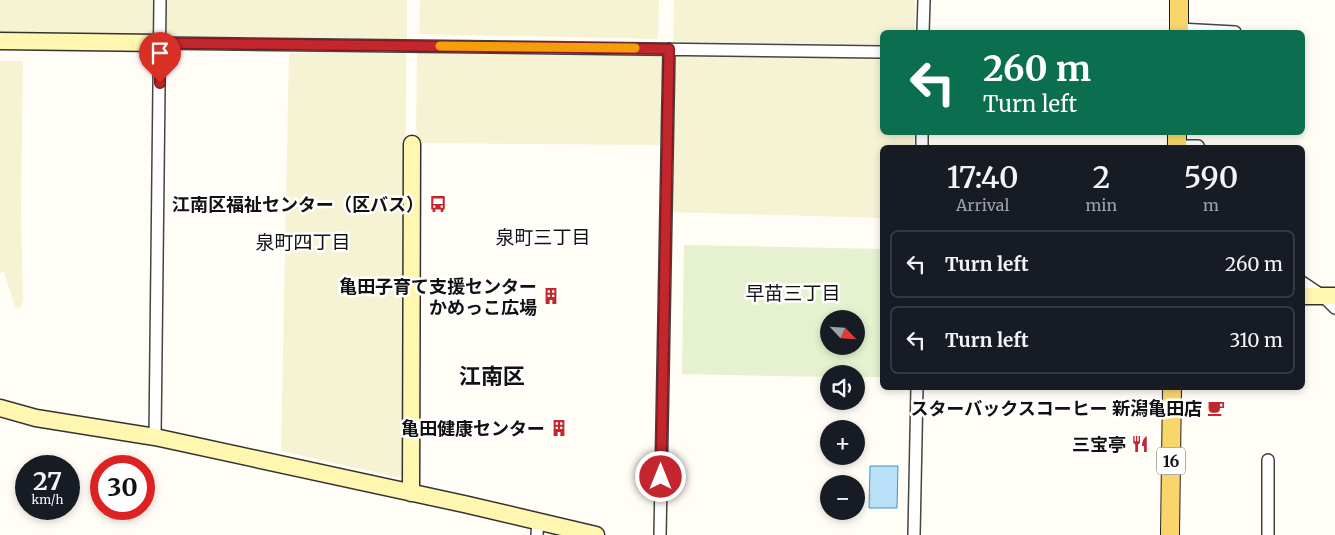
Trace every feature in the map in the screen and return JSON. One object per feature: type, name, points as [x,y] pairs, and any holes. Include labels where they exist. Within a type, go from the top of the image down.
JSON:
[{"type":"main road","points":[[1179,0],[1179,30]]},
{"type":"main road","name":"16","points":[[1170,535],[1172,390]]},
{"type":"street","points":[[155,437],[160,0]]},
{"type":"street","points":[[923,30],[924,0]]},
{"type":"street","points":[[0,41],[880,52]]},
{"type":"street","points":[[660,535],[669,49]]},
{"type":"street","points":[[1177,142],[1193,145]]},
{"type":"street","points":[[412,144],[412,493]]},
{"type":"street","points":[[1305,284],[1329,296],[1335,308]]},
{"type":"street","points":[[1305,296],[1329,296]]},
{"type":"street","points":[[914,535],[917,390]]},
{"type":"street","points":[[0,408],[36,418],[155,437],[412,493],[537,528],[596,535]]},
{"type":"street","points":[[1268,460],[1268,535]]},
{"type":"shaded area","points":[[0,0],[155,0],[155,38],[0,36]]},
{"type":"shaded area","points":[[166,0],[407,0],[407,40],[165,39]]},
{"type":"shaded area","points":[[420,0],[659,0],[658,39],[419,34]]},
{"type":"shaded area","points":[[674,0],[915,0],[915,30],[880,30],[880,45],[673,43]]},
{"type":"shaded area","points":[[289,53],[406,53],[405,479],[281,451]]},
{"type":"shaded area","points":[[417,53],[661,55],[661,145],[416,143]]},
{"type":"shaded area","points":[[674,56],[880,57],[880,135],[914,135],[914,145],[880,145],[880,218],[670,212]]},
{"type":"shaded area","points":[[0,61],[23,61],[21,210],[23,300],[20,308],[15,307],[4,272],[0,273]]},
{"type":"green space","points":[[684,245],[880,249],[880,377],[865,377],[865,365],[820,365],[820,377],[682,374]]},
{"type":"water","points":[[870,466],[898,466],[897,508],[869,508]]},
{"type":"slow traffic","points":[[440,46],[635,48]]},
{"type":"place","name":"江南区福祉センター（区バス）","points":[[438,204]]},
{"type":"place","name":"亀田子育て支援センター かめっこ広場","points":[[551,296]]},
{"type":"place","name":"スターバックスコーヒー 新潟亀田店","points":[[1216,408]]},
{"type":"place","name":"亀田健康センター","points":[[559,428]]},
{"type":"place","name":"三宝亭","points":[[1140,444]]},
{"type":"district","name":"泉町三丁目","points":[[543,237]]},
{"type":"district","name":"泉町四丁目","points":[[303,242]]},
{"type":"district","name":"早苗三丁目","points":[[793,293]]},
{"type":"district","name":"江南区","points":[[492,376]]},
{"type":"route","points":[[160,83],[160,43],[669,49],[661,477]]}]
